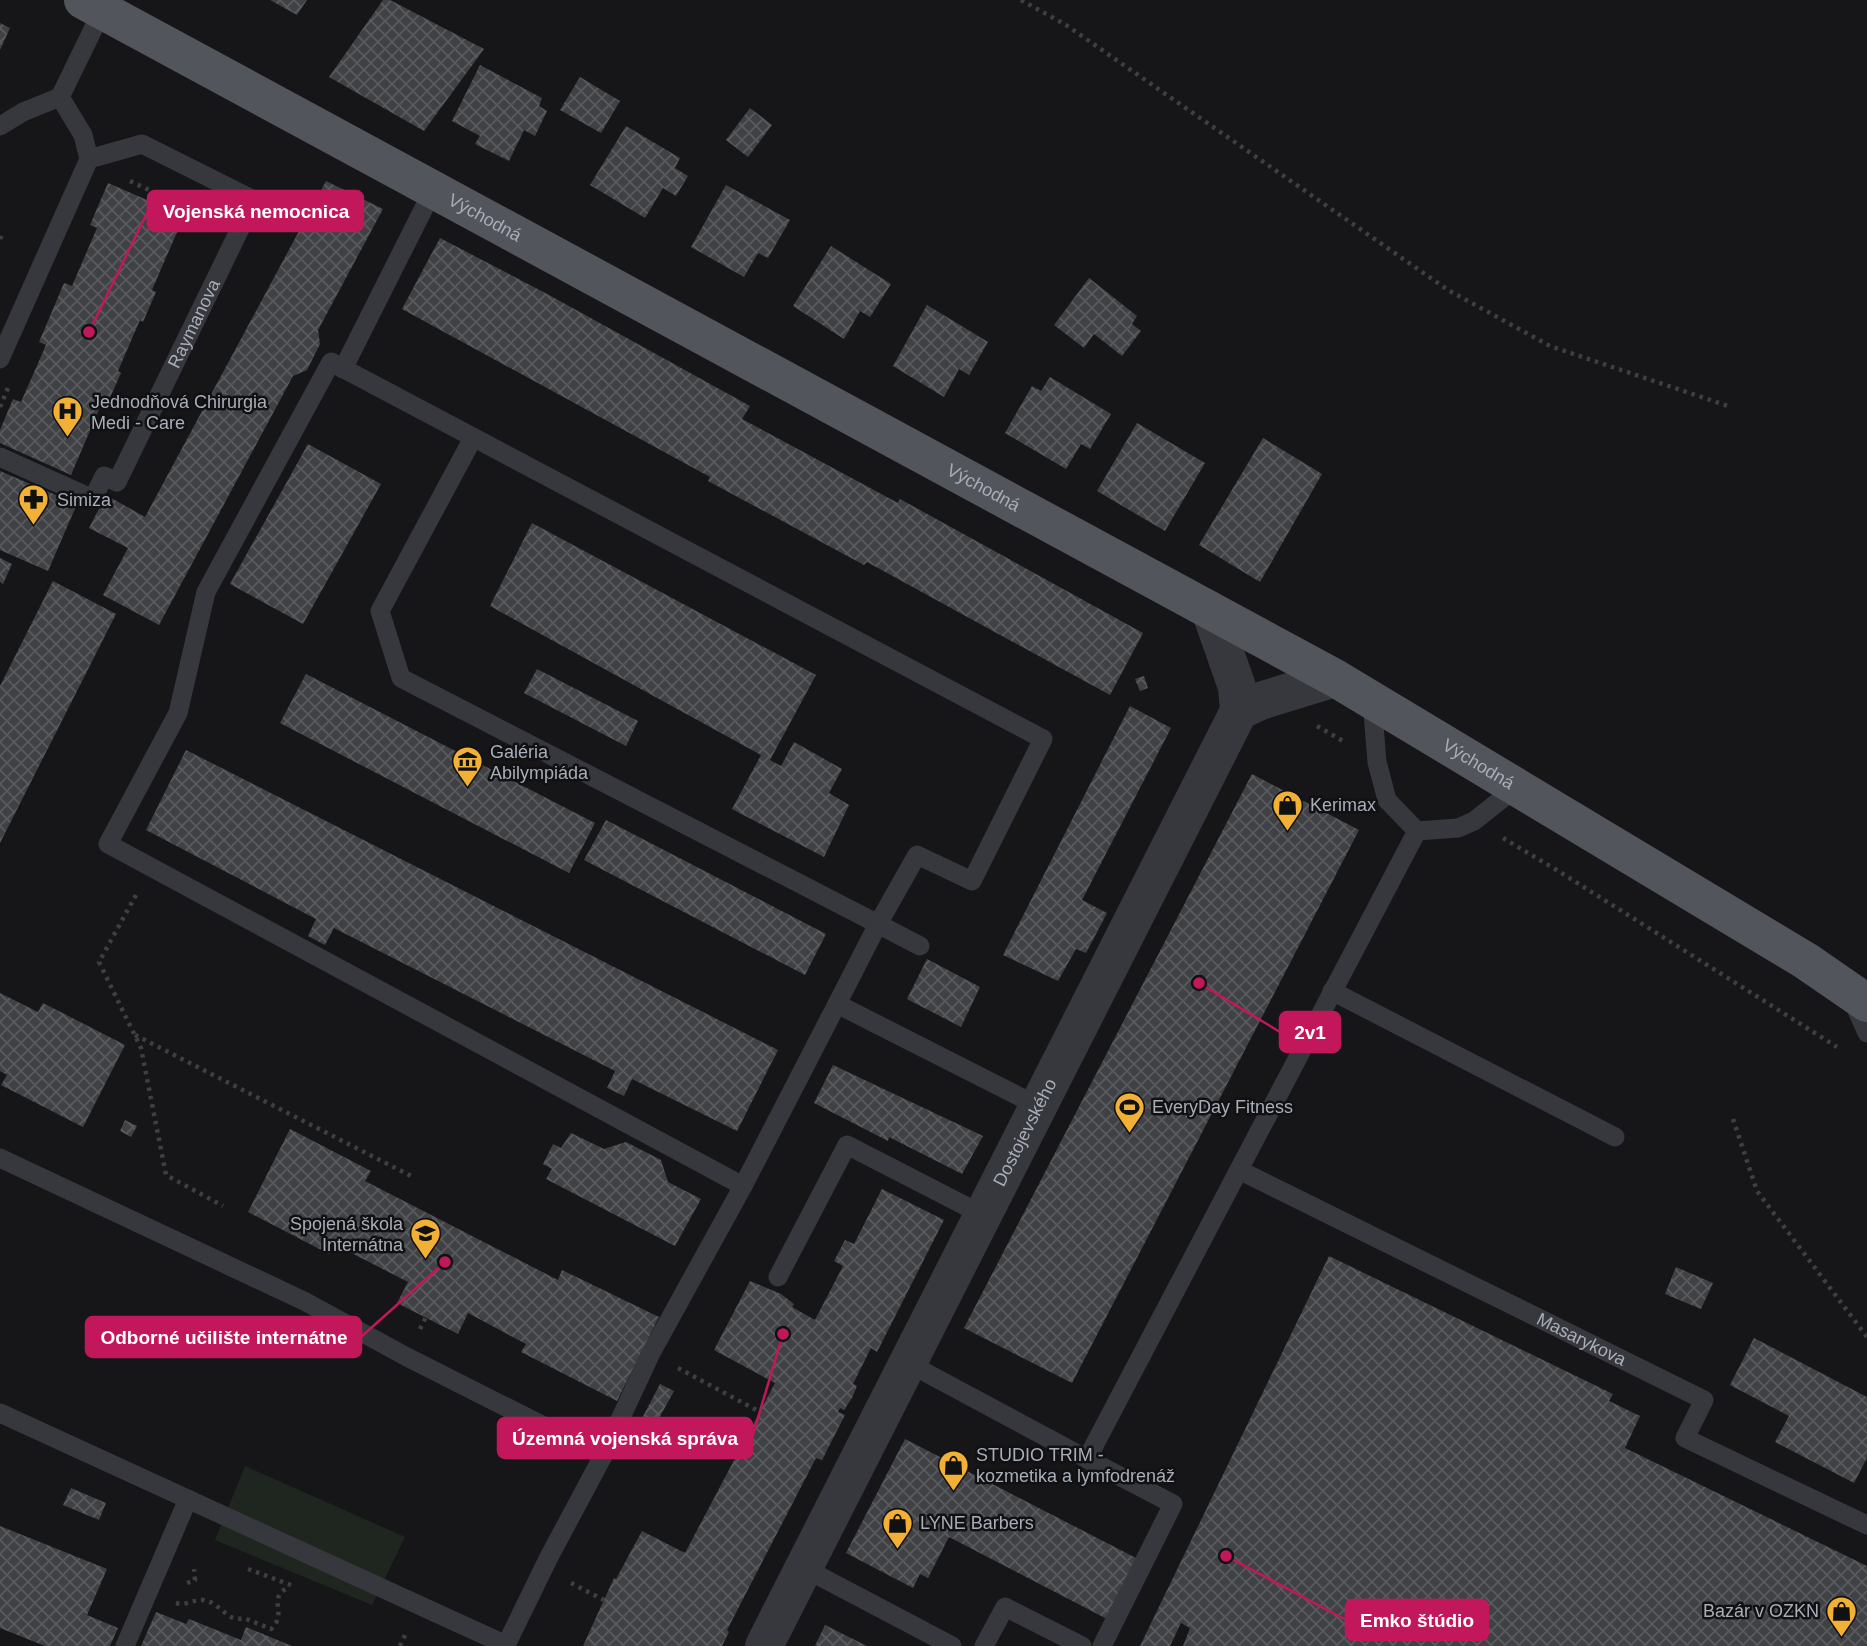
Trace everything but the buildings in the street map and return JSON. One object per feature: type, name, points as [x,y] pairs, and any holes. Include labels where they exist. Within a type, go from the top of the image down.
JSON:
[{"type":"main road","name":"Východná","points":[[93,6],[1335,678],[1805,961],[1858,997]]},
{"type":"street","points":[[1210,610],[1237,687],[1249,706],[1335,678]]},
{"type":"street","name":"Dostojevského","points":[[764,1646],[1038,1106],[1249,706]]},
{"type":"lane","points":[[0,126],[23,112],[60,97],[93,6]]},
{"type":"lane","points":[[0,359],[89,159],[83,135],[60,97]]},
{"type":"lane","name":"Raymanova","points":[[0,457],[93,499],[104,476],[117,482],[254,201],[142,144],[89,159]]},
{"type":"lane","points":[[343,369],[433,190]]},
{"type":"lane","points":[[0,1413],[506,1645],[603,1456],[651,1353],[743,1186],[916,855],[972,881],[1043,739],[331,362],[206,592],[178,713],[108,844],[743,1186]]},
{"type":"lane","points":[[473,438],[380,611],[401,678],[920,946]]},
{"type":"lane","points":[[1372,700],[1377,762],[1387,800],[1417,831]]},
{"type":"lane","points":[[1417,831],[1458,828],[1474,821],[1517,787]]},
{"type":"lane","points":[[1087,1459],[1417,831]]},
{"type":"lane","points":[[1332,991],[1615,1137]]},
{"type":"lane","points":[[1858,997],[1867,1033]]},
{"type":"lane","points":[[837,1004],[1038,1106]]},
{"type":"lane","points":[[778,1277],[847,1145],[983,1215]]},
{"type":"lane","points":[[0,1158],[304,1301],[407,1357],[603,1456]]},
{"type":"lane","name":"Masarykova","points":[[1239,1170],[1704,1399],[1685,1438],[1867,1525]]},
{"type":"lane","points":[[908,1363],[1173,1503],[1102,1646]]},
{"type":"lane","points":[[125,1646],[188,1499]]},
{"type":"lane","points":[[804,1568],[952,1646]]},
{"type":"lane","points":[[985,1646],[1005,1607],[1075,1645]]},
{"type":"path","points":[[1021,0],[1066,25],[1448,290],[1550,346],[1728,406]]},
{"type":"path","points":[[125,179],[208,218],[202,230]]},
{"type":"path","points":[[0,239],[4,232]]},
{"type":"path","points":[[1249,706],[1317,726],[1377,762]]},
{"type":"path","points":[[1474,821],[1560,872],[1843,1051]]},
{"type":"path","points":[[151,867],[99,962],[141,1048],[166,1175],[223,1206]]},
{"type":"path","points":[[135,1035],[415,1178]]},
{"type":"path","points":[[1733,1119],[1757,1191],[1867,1337]]},
{"type":"path","points":[[651,1353],[760,1412]]},
{"type":"path","points":[[181,1585],[195,1580],[191,1562]]},
{"type":"path","points":[[173,1596],[173,1601],[182,1605],[203,1600],[223,1609],[229,1618],[244,1618],[271,1629],[279,1617],[277,1597],[281,1591],[290,1587]]},
{"type":"shaded area","points":[[245,1466],[405,1537],[372,1605],[215,1540]]},
{"type":"place","name":"Vojenská nemocnica","points":[[89,332]]},
{"type":"place","name":"Jednodňová Chirurgia Medi - Care","points":[[68,439]]},
{"type":"place","name":"Simiza","points":[[34,527]]},
{"type":"place","name":"Galéria Abilympiáda","points":[[467,789]]},
{"type":"place","name":"Kerimax","points":[[1287,832]]},
{"type":"place","name":"2v1","points":[[1199,983]]},
{"type":"place","name":"EveryDay Fitness","points":[[1129,1134]]},
{"type":"place","name":"Spojená škola Internátna","points":[[426,1261]]},
{"type":"place","name":"Odborné učilište internátne","points":[[445,1262]]},
{"type":"place","name":"Územná vojenská správa","points":[[783,1334]]},
{"type":"place","name":"STUDIO TRIM - kozmetika a lymfodrenáž","points":[[953,1492]]},
{"type":"place","name":"LYNE Barbers","points":[[897,1550]]},
{"type":"place","name":"Emko štúdio","points":[[1226,1556]]},
{"type":"place","name":"Bazár v OZKN","points":[[1842,1638]]}]
